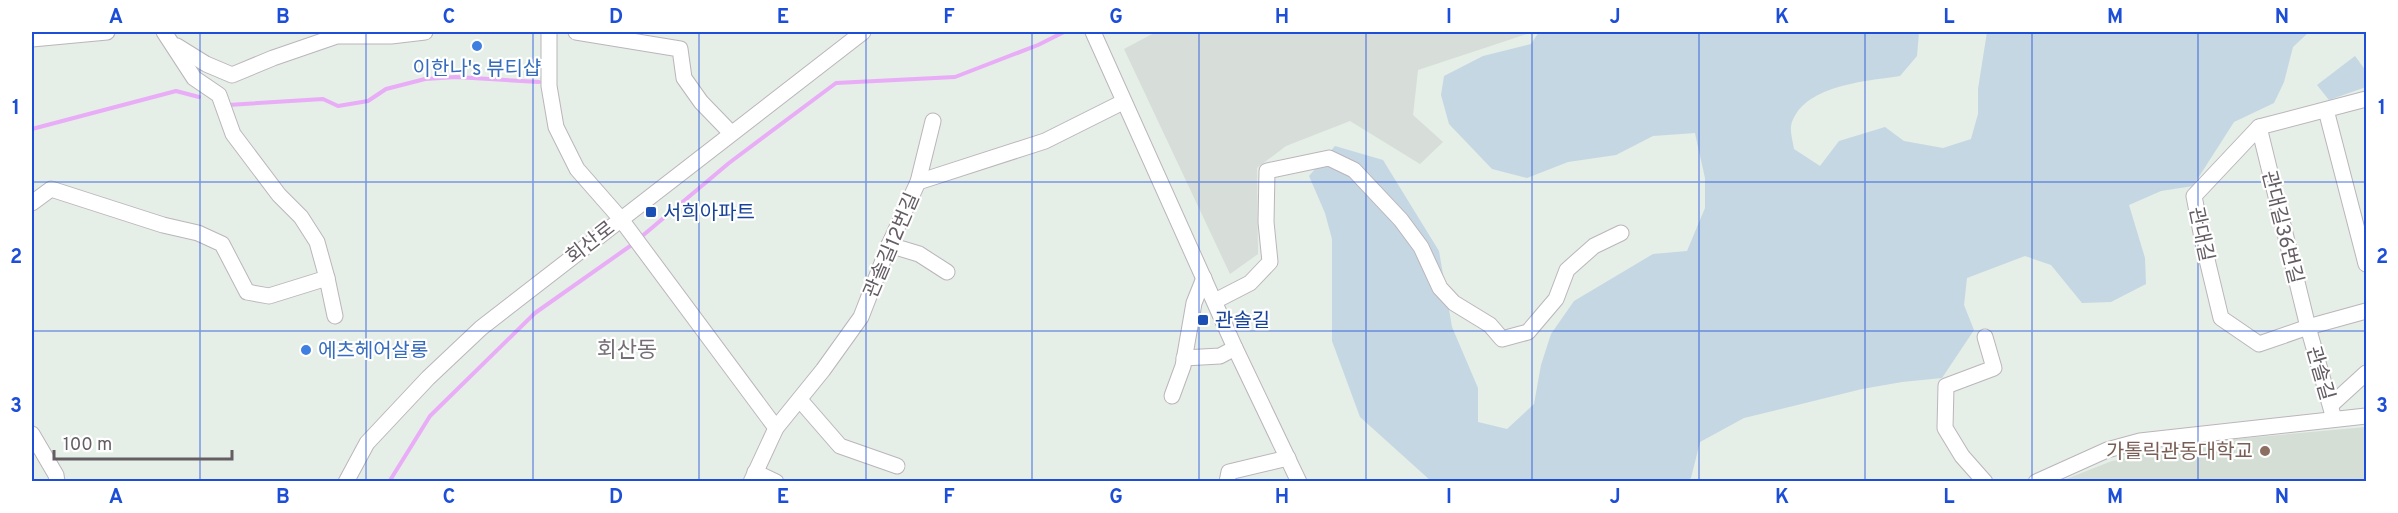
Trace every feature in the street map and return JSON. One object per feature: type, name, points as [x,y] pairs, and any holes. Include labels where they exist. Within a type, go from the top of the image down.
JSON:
[{"type":"street","points":[[32,32],[32,40],[107,32]]},
{"type":"street","points":[[164,32],[174,44],[194,78],[219,95],[233,134],[279,195],[300,217],[317,242],[335,316]]},
{"type":"street","points":[[174,44],[206,64],[232,75],[338,36],[391,36],[426,32]]},
{"type":"street","points":[[549,32],[549,86],[556,128],[577,169],[620,218],[776,428]]},
{"type":"street","points":[[576,32],[680,49],[684,78],[701,102],[731,133]]},
{"type":"street","name":"회산로","points":[[346,482],[367,443],[428,378],[482,327],[862,32]]},
{"type":"street","points":[[1093,32],[1235,348],[1299,482]]},
{"type":"street","points":[[2259,128],[2367,99]]},
{"type":"street","name":"관솔길12번길","points":[[753,477],[776,428],[800,400],[861,317],[889,245],[918,182],[1045,141],[1123,102]]},
{"type":"street","points":[[2326,110],[2367,264]]},
{"type":"street","points":[[918,182],[933,121]]},
{"type":"street","name":"관대길","points":[[2259,128],[2194,196],[2221,318],[2259,344],[2308,327],[2367,311]]},
{"type":"street","name":"관대길36번길","points":[[2259,128],[2308,327]]},
{"type":"street","points":[[1215,302],[1250,283],[1270,262],[1266,222],[1267,171],[1329,158],[1354,170],[1401,220],[1421,247],[1440,288],[1454,303],[1490,325],[1502,339],[1528,332],[1556,300],[1567,270],[1594,246],[1621,233]]},
{"type":"street","points":[[32,203],[51,189],[163,225],[198,233],[222,244],[247,292],[269,296],[327,278]]},
{"type":"street","points":[[889,245],[919,254],[946,272]]},
{"type":"street","points":[[1172,396],[1184,366],[1194,303],[1204,278]]},
{"type":"street","name":"관솔길","points":[[2308,327],[2332,412]]},
{"type":"street","points":[[1985,337],[1994,368],[1946,386],[1945,428],[1962,456],[1985,482]]},
{"type":"street","points":[[1184,358],[1220,356],[1235,348]]},
{"type":"street","points":[[2332,412],[2367,373]]},
{"type":"street","points":[[800,400],[840,446],[897,466]]},
{"type":"street","name":"관솔길","points":[[2036,482],[2107,450],[2140,441],[2332,412],[2367,416]]},
{"type":"street","points":[[32,434],[56,475],[57,482]]},
{"type":"street","points":[[1227,482],[1229,472],[1288,458]]},
{"type":"street","points":[[753,477],[776,482]]},
{"type":"shaded area","points":[[1156,32],[1529,32],[1418,70],[1413,115],[1443,142],[1420,164],[1350,121],[1286,146],[1257,168],[1258,254],[1230,274],[1124,49]]},
{"type":"shaded area","points":[[1539,32],[1919,32],[1917,56],[1900,76],[1854,83],[1821,93],[1797,112],[1791,126],[1794,149],[1820,166],[1839,141],[1885,127],[1904,141],[1943,148],[1971,139],[1978,114],[1978,89],[1987,32],[2309,32],[2293,47],[2284,82],[2274,103],[2234,122],[2193,186],[2161,191],[2129,205],[2145,258],[2146,284],[2111,302],[2082,303],[2051,265],[2025,256],[1967,278],[1964,305],[1974,330],[1942,378],[1862,389],[1744,418],[1700,442],[1691,478],[1686,481],[1431,481],[1360,417],[1332,341],[1332,239],[1325,213],[1309,176],[1335,146],[1383,160],[1439,251],[1452,327],[1478,388],[1478,422],[1507,429],[1534,404],[1541,365],[1551,334],[1574,301],[1653,254],[1687,251],[1705,208],[1705,178],[1695,133],[1653,136],[1616,155],[1568,162],[1527,178],[1492,169],[1449,124],[1441,95],[1444,76],[1483,56],[1531,44]]},
{"type":"shaded area","points":[[2355,56],[2366,71],[2366,87],[2329,100],[2317,85]]},
{"type":"shaded area","name":"가톨릭관동대학교","points":[[2366,427],[2366,481],[2061,481],[2112,461],[2213,441]]},
{"type":"waterway","points":[[641,237],[729,163],[836,83],[955,77],[1038,45],[1064,32]]},
{"type":"waterway","points":[[228,105],[323,99],[338,106],[368,101],[386,89],[425,79],[456,77],[539,82]]},
{"type":"waterway","points":[[32,129],[176,91],[199,97]]},
{"type":"waterway","points":[[389,482],[430,416],[535,313],[633,244]]},
{"type":"place","name":"이한나's 뷰티샵","points":[[477,46]]},
{"type":"place","name":"서희아파트","points":[[651,212]]},
{"type":"place","name":"관솔길","points":[[1203,320]]},
{"type":"place","name":"에츠헤어살롱","points":[[306,350]]},
{"type":"place","name":"가톨릭관동대학교","points":[[2265,451]]},
{"type":"district","name":"회산동","points":[[627,349]]}]
